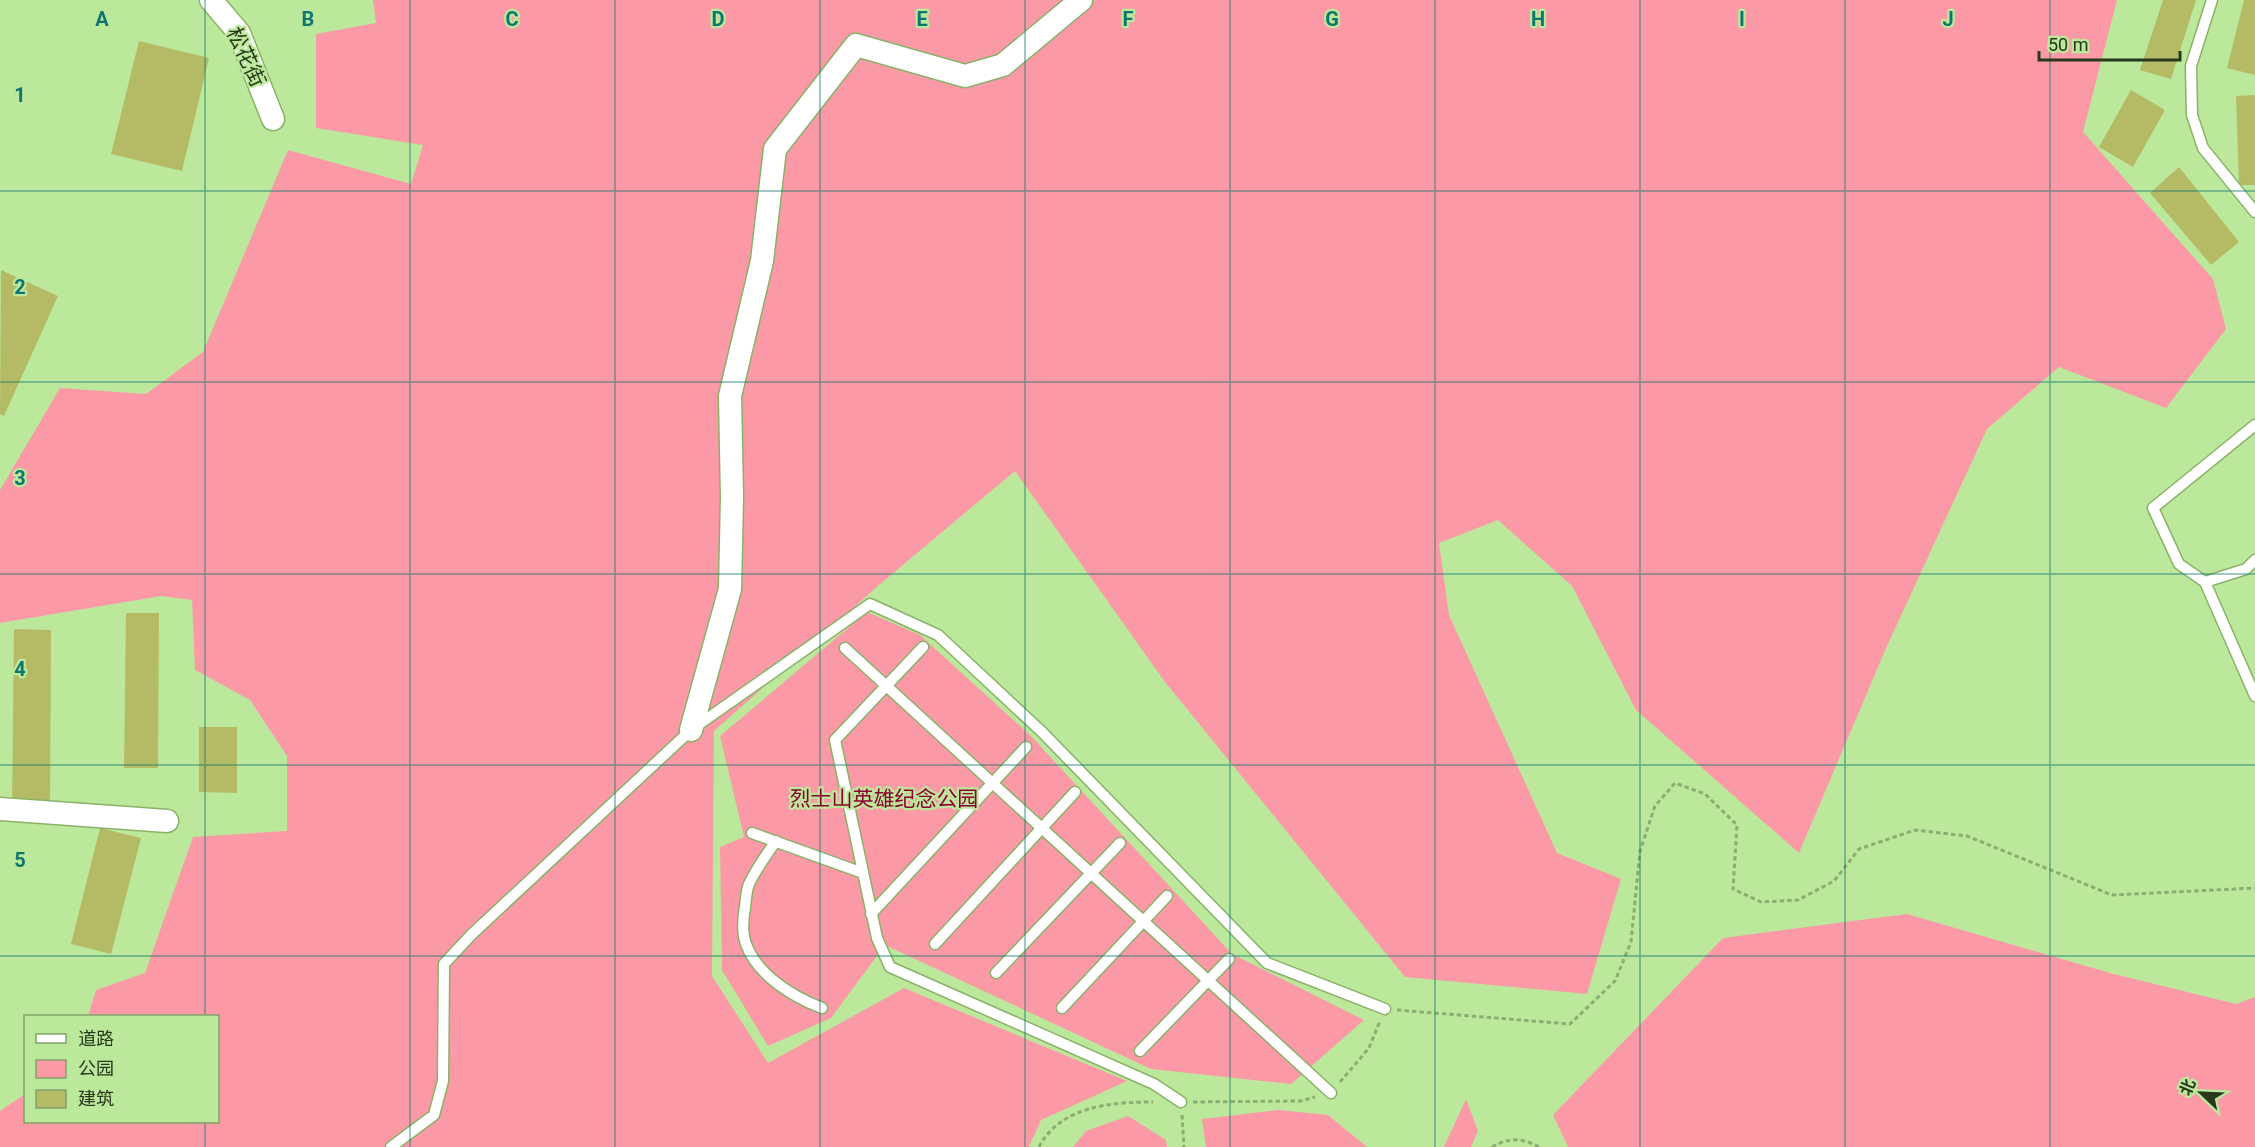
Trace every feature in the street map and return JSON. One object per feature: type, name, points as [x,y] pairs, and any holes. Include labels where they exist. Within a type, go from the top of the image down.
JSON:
[{"type":"street","name":"松花街","points":[[211,0],[239,33],[273,119]]},
{"type":"street","points":[[691,730],[730,589],[732,497],[730,396],[762,261],[775,149],[856,45],[965,76],[1003,65],[1081,0]]},
{"type":"street","points":[[0,809],[167,821]]},
{"type":"lane","points":[[2212,0],[2191,66],[2192,115],[2203,148],[2255,212]]},
{"type":"lane","points":[[2255,425],[2153,508],[2179,564],[2205,582],[2255,696]]},
{"type":"lane","points":[[2205,582],[2246,569],[2255,560]]},
{"type":"lane","points":[[391,1147],[434,1115],[443,1082],[444,964],[471,935],[691,730],[870,604],[938,635],[1042,732],[1267,963],[1385,1009]]},
{"type":"lane","points":[[923,647],[835,740],[877,938],[890,967],[1154,1084],[1181,1102]]},
{"type":"lane","points":[[845,648],[1331,1093]]},
{"type":"lane","points":[[872,914],[1026,747]]},
{"type":"lane","points":[[935,944],[1075,792]]},
{"type":"lane","points":[[752,832],[863,873]]},
{"type":"lane","points":[[776,842],[759,865],[748,886],[743,918],[746,944],[758,963],[779,985],[798,999],[822,1008]]},
{"type":"lane","points":[[996,973],[1120,843]]},
{"type":"lane","points":[[1062,1008],[1167,896]]},
{"type":"lane","points":[[1140,1051],[1229,959]]},
{"type":"path","points":[[1039,1147],[1046,1134],[1073,1114],[1117,1102],[1301,1101],[1331,1093],[1369,1048],[1385,1009],[1570,1024],[1615,981],[1631,942],[1640,851],[1655,806],[1675,783],[1705,794],[1737,825],[1732,890],[1761,902],[1798,900],[1834,881],[1859,849],[1915,830],[1967,836],[2112,895],[2255,888]]},
{"type":"path","points":[[1181,1102],[1184,1147]]},
{"type":"path","points":[[1492,1147],[1511,1139],[1527,1140],[1539,1147]]},
{"type":"green space","points":[[373,0],[2117,0],[2083,132],[2213,279],[2226,329],[2166,408],[2059,367],[1987,429],[1887,646],[1799,853],[1636,710],[1572,586],[1498,520],[1439,543],[1449,615],[1557,853],[1621,879],[1587,994],[1405,977],[1165,682],[1015,471],[879,585],[714,731],[712,976],[768,1063],[904,988],[1127,1081],[1041,1120],[1029,1147],[0,1147],[0,1111],[24,1095],[24,1123],[219,1123],[219,1015],[88,1015],[96,990],[145,973],[193,837],[287,831],[287,756],[250,700],[195,670],[192,600],[161,596],[0,623],[0,490],[60,388],[146,394],[203,352],[288,150],[411,184],[423,145],[316,128],[316,34],[376,23]]},
{"type":"green space","name":"烈士山英雄纪念公园","points":[[867,612],[920,635],[1031,736],[1232,954],[1364,1020],[1291,1084],[1151,1069],[885,945],[831,1018],[768,1046],[722,970],[720,847],[744,837],[720,736]]},
{"type":"green space","points":[[1907,914],[2110,973],[2236,1004],[2255,997],[2255,1147],[1568,1147],[1553,1115],[1723,938]]},
{"type":"green space","points":[[1466,1099],[1478,1131],[1471,1147],[1444,1147]]},
{"type":"green space","points":[[1279,1110],[1328,1115],[1367,1147],[1206,1147],[1202,1119]]},
{"type":"green space","points":[[1128,1116],[1166,1140],[1167,1147],[1073,1147],[1086,1131]]},
{"type":"building","points":[[2163,0],[2196,0],[2171,79],[2140,70]]},
{"type":"building","points":[[2244,0],[2255,0],[2255,75],[2227,68]]},
{"type":"building","points":[[139,41],[209,58],[182,171],[111,154]]},
{"type":"building","points":[[2131,90],[2165,110],[2133,167],[2099,147]]},
{"type":"building","points":[[2255,95],[2255,185],[2239,185],[2236,96]]},
{"type":"building","points":[[2179,167],[2239,242],[2211,265],[2150,193]]},
{"type":"building","points":[[1,270],[58,296],[4,416],[0,414]]},
{"type":"building","points":[[126,613],[159,613],[158,768],[124,768]]},
{"type":"building","points":[[14,629],[51,630],[50,807],[12,807]]},
{"type":"building","points":[[199,727],[237,727],[237,793],[199,792]]},
{"type":"building","points":[[100,828],[141,838],[111,954],[71,944]]}]
